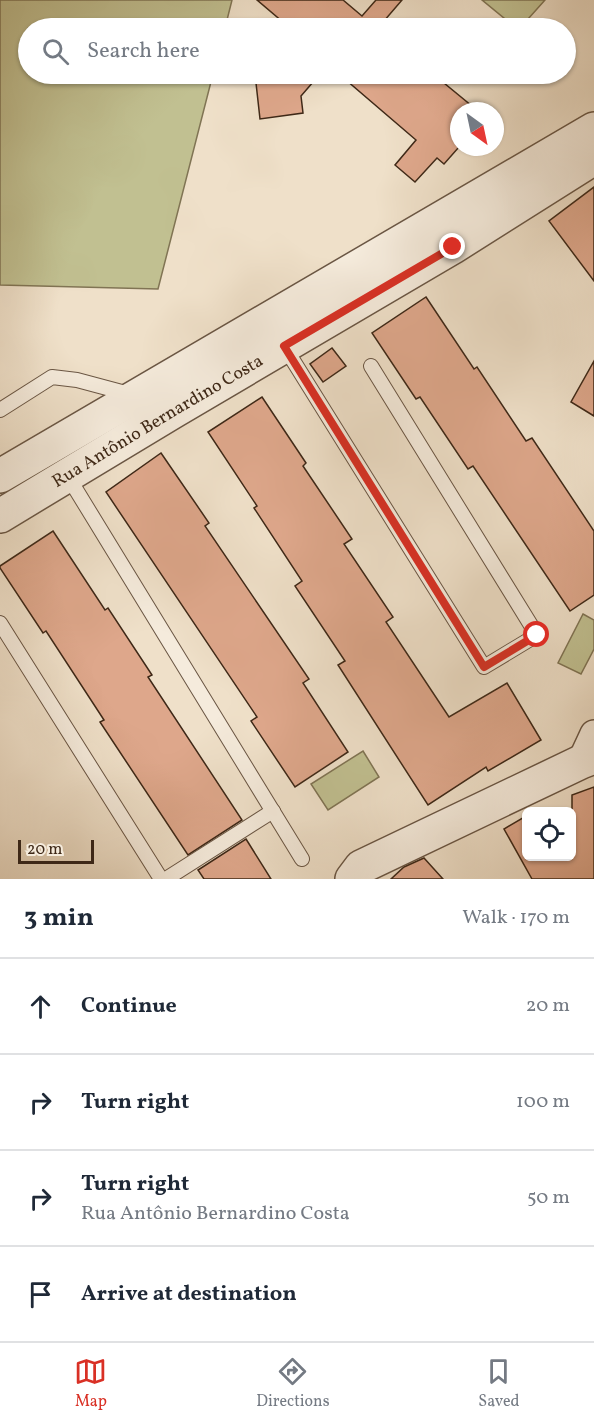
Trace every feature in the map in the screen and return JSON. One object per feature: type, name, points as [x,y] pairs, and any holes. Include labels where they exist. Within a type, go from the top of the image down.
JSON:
[{"type":"street","name":"Rua Antônio Bernardino Costa","points":[[0,516],[284,346],[594,129]]},
{"type":"street","name":"Rua Antônio Bernardino Costa","points":[[0,476],[136,396],[464,222],[594,158]]},
{"type":"street","points":[[352,879],[361,867],[590,751]]},
{"type":"lane","points":[[284,346],[484,667],[537,635],[370,366]]},
{"type":"lane","points":[[0,410],[52,376],[77,380],[136,396]]},
{"type":"lane","points":[[67,475],[302,859]]},
{"type":"lane","points":[[0,623],[161,879]]},
{"type":"lane","points":[[166,879],[273,811]]},
{"type":"shaded area","points":[[0,0],[232,0],[228,18],[18,18],[18,84],[210,84],[158,289],[0,285]]},
{"type":"shaded area","points":[[482,0],[545,0],[529,18],[504,18]]},
{"type":"shaded area","points":[[583,614],[594,620],[594,649],[581,674],[558,663]]},
{"type":"shaded area","points":[[363,751],[379,777],[328,810],[311,784]]},
{"type":"building","points":[[257,0],[343,0],[362,16],[376,0],[402,0],[387,18],[278,18]]},
{"type":"building","points":[[256,84],[311,84],[301,96],[303,113],[260,119]]},
{"type":"building","points":[[351,84],[445,84],[467,102],[450,102],[451,156],[444,164],[437,158],[415,182],[395,165],[416,140]]},
{"type":"building","points":[[594,187],[594,281],[549,221]]},
{"type":"building","points":[[426,297],[474,369],[477,367],[526,441],[532,438],[594,531],[594,595],[570,611],[473,466],[468,469],[420,397],[416,399],[372,333]]},
{"type":"building","points":[[332,348],[346,366],[323,382],[310,364]]},
{"type":"building","points":[[594,361],[594,416],[571,402]]},
{"type":"building","points":[[262,397],[306,463],[303,466],[352,539],[344,544],[393,617],[386,622],[449,717],[507,683],[541,740],[488,771],[486,767],[428,805],[338,665],[345,661],[295,586],[302,581],[254,508],[257,506],[208,432]]},
{"type":"building","points":[[161,453],[209,523],[205,526],[309,679],[303,683],[348,752],[295,787],[251,721],[257,717],[106,492]]},
{"type":"building","points":[[53,531],[105,610],[108,608],[152,675],[148,677],[242,820],[188,855],[100,722],[104,720],[46,631],[43,633],[0,568]]},
{"type":"building","points":[[594,787],[594,879],[532,879],[504,829],[522,818],[522,861],[576,861],[576,807],[572,807],[572,795]]},
{"type":"building","points":[[246,839],[271,879],[204,879],[198,870]]},
{"type":"building","points":[[424,858],[443,879],[391,879],[404,867]]},
{"type":"route","points":[[453,247],[284,346],[484,667],[537,635]]}]
